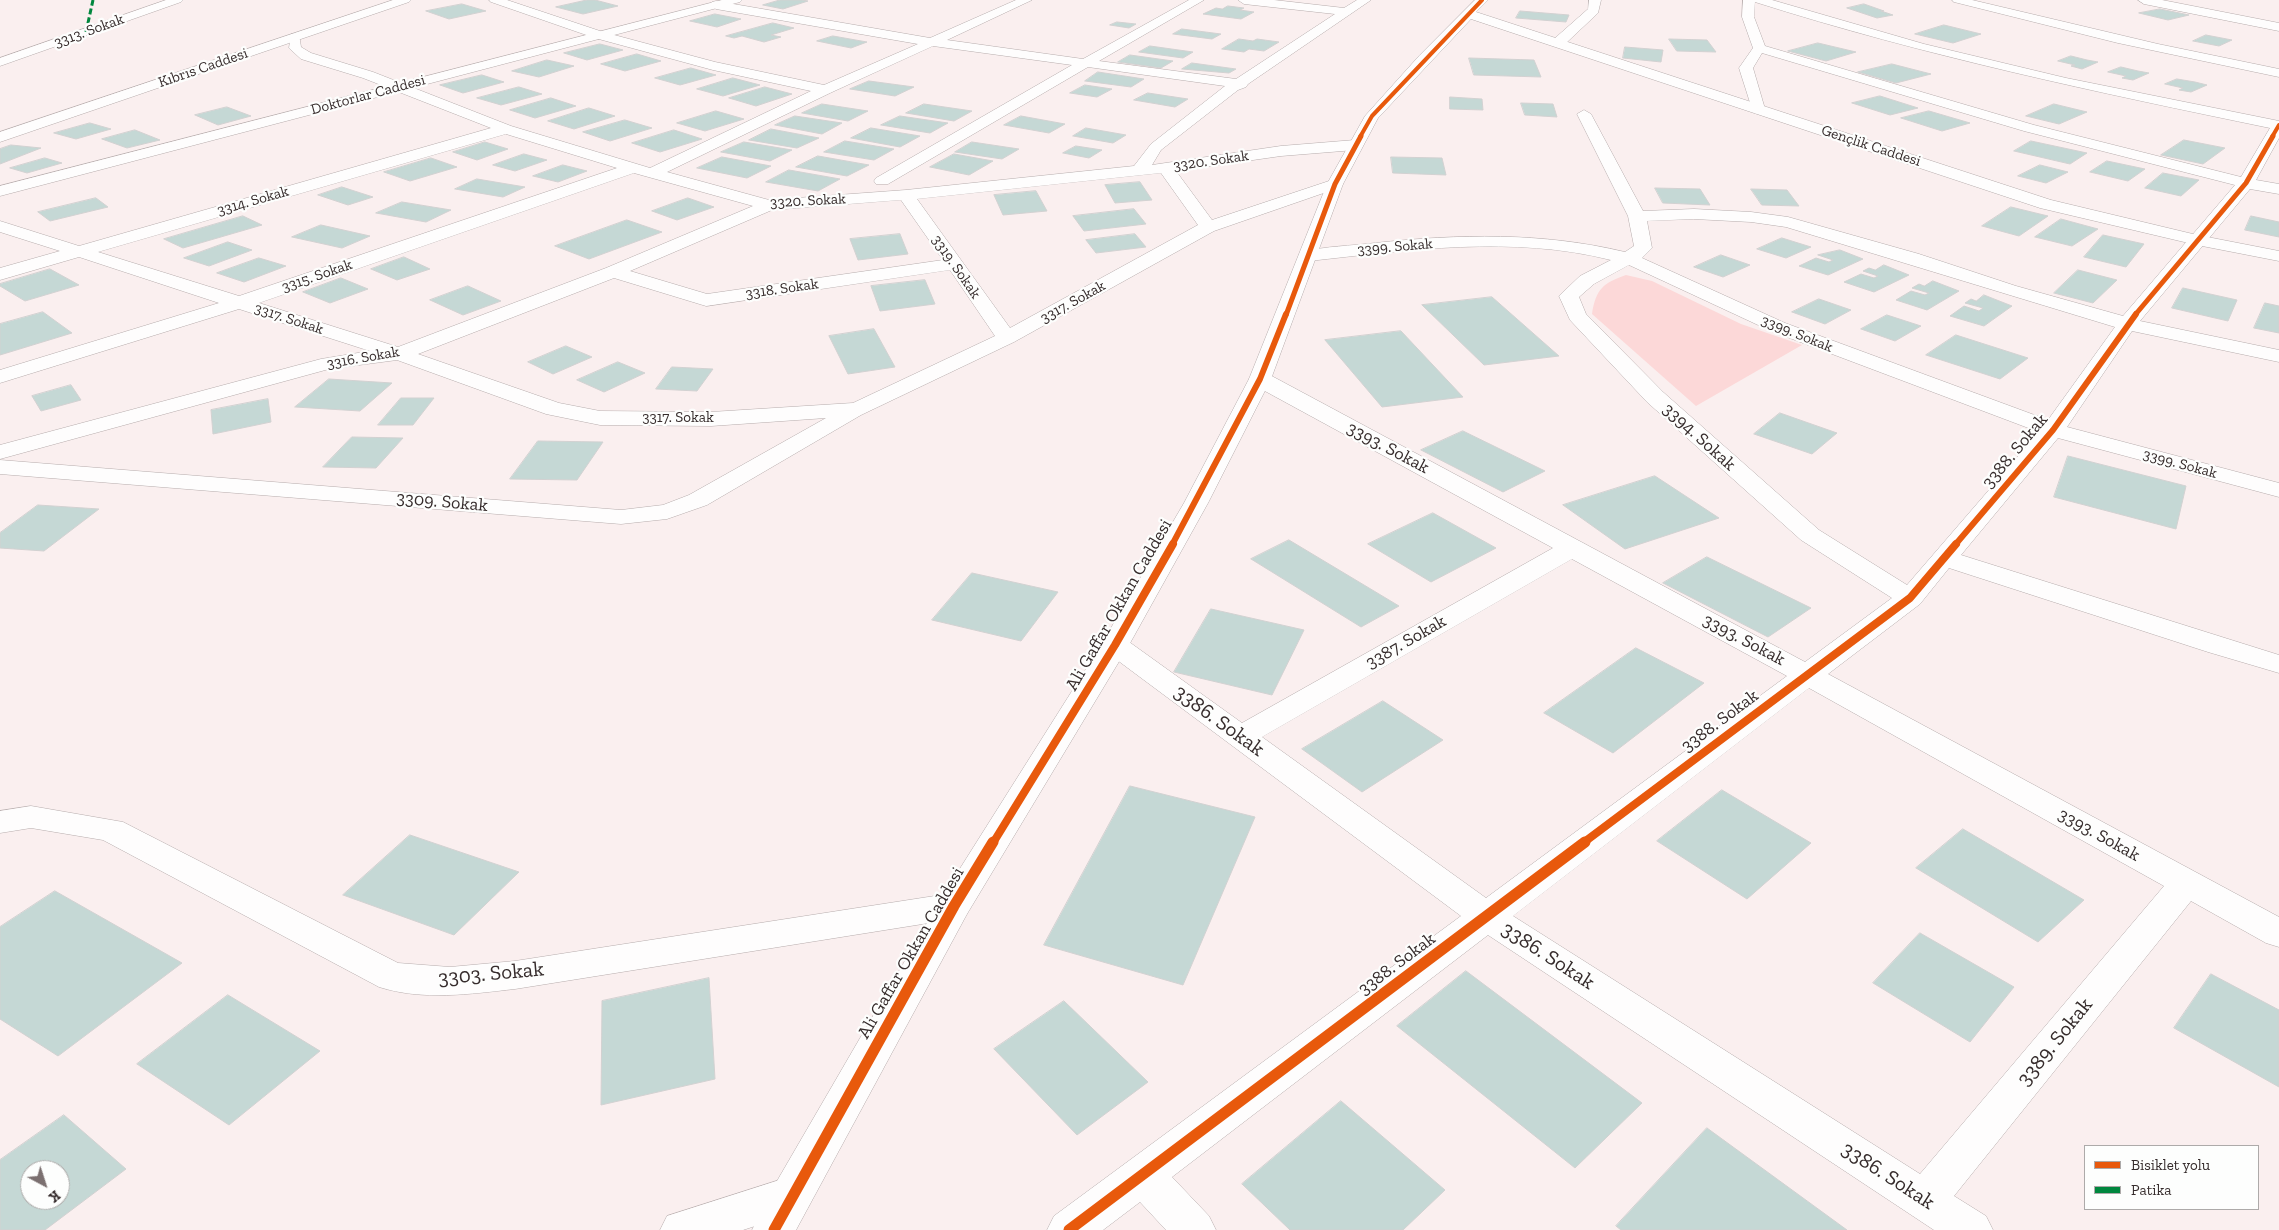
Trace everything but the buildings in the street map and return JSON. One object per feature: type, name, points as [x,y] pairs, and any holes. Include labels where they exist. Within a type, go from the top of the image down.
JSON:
[{"type":"street","name":"3313. Sokak","points":[[0,62],[177,0]]},
{"type":"street","name":"Kıbrıs Caddesi","points":[[0,137],[406,0]]},
{"type":"street","points":[[496,0],[599,35],[713,66],[825,90]]},
{"type":"street","name":"Doktorlar Caddesi","points":[[0,191],[736,0]]},
{"type":"street","points":[[652,174],[825,90],[1026,0]]},
{"type":"street","points":[[882,181],[1082,63],[1198,0]]},
{"type":"street","points":[[1244,0],[1345,12]]},
{"type":"street","points":[[1139,171],[1156,147],[1241,84],[1365,0]]},
{"type":"street","points":[[1559,42],[1594,10],[1595,0]]},
{"type":"street","points":[[1749,0],[1748,16],[1759,48]]},
{"type":"street","points":[[1759,0],[1930,49],[2066,82],[2279,125]]},
{"type":"street","points":[[1958,0],[2073,29],[2215,61],[2279,73]]},
{"type":"street","points":[[2144,0],[2279,26]]},
{"type":"street","points":[[716,5],[931,42],[1241,84]]},
{"type":"street","name":"Gençlik Caddesi","points":[[1476,7],[1559,42],[2046,204],[2197,240],[2279,256]]},
{"type":"street","name":"Ali Gaffar Okkan Caddesi","points":[[783,1212],[954,906],[1115,645],[1196,502],[1260,379],[1309,256],[1335,184],[1355,145],[1372,116],[1424,58],[1476,7]]},
{"type":"street","name":"3320. Sokak","points":[[295,37],[295,48],[306,56],[368,75],[506,129],[652,174],[769,205],[906,195],[1165,168],[1281,151],[1355,145]]},
{"type":"street","points":[[1758,109],[1746,68],[1759,48]]},
{"type":"street","points":[[1759,48],[2028,128],[2246,183],[2279,189]]},
{"type":"street","points":[[1584,114],[1637,216],[1643,248],[1630,259]]},
{"type":"street","name":"3388. Sokak","points":[[1069,1230],[1910,598],[2053,430],[2127,324],[2246,183],[2279,125]]},
{"type":"street","name":"3314. Sokak","points":[[0,274],[506,129]]},
{"type":"street","name":"3315. Sokak","points":[[0,378],[238,303],[633,168]]},
{"type":"street","points":[[1165,168],[1208,227]]},
{"type":"street","name":"3317. Sokak","points":[[0,226],[399,354],[554,409],[600,418],[711,418],[858,409],[1007,338],[1208,227],[1335,184]]},
{"type":"street","name":"3319. Sokak","points":[[906,195],[1007,338]]},
{"type":"street","name":"3316. Sokak","points":[[0,452],[328,363],[399,354],[613,272],[769,205]]},
{"type":"street","points":[[1637,216],[1713,215],[1752,217],[1788,222],[1913,258],[2009,290],[2127,324],[2279,356]]},
{"type":"street","name":"3399. Sokak","points":[[1309,256],[1423,244],[1492,242],[1577,247],[1605,251],[1630,259],[1778,327],[2053,430],[2279,490]]},
{"type":"street","name":"3394. Sokak","points":[[1630,259],[1605,269],[1581,283],[1569,296],[1577,316],[1655,397],[1810,535],[1910,598]]},
{"type":"street","name":"3318. Sokak","points":[[613,272],[706,300],[954,264]]},
{"type":"street","name":"3393. Sokak","points":[[1260,379],[1808,675],[2279,933]]},
{"type":"street","name":"3309. Sokak","points":[[0,467],[621,517],[667,512],[698,500],[858,409]]},
{"type":"street","name":"3387. Sokak","points":[[1240,737],[1572,548]]},
{"type":"street","points":[[1944,558],[2279,664]]},
{"type":"street","name":"3386. Sokak","points":[[1115,645],[1486,916],[1971,1230]]},
{"type":"street","name":"3303. Sokak","points":[[0,822],[31,817],[111,830],[392,978],[450,982],[515,975],[954,906]]},
{"type":"street","name":"3389. Sokak","points":[[1925,1200],[2186,883]]},
{"type":"street","points":[[1142,1176],[1194,1230]]},
{"type":"street","points":[[682,1230],[783,1212]]},
{"type":"shaded area","points":[[1626,275],[1652,281],[1741,324],[1802,345],[1696,406],[1592,314],[1596,298],[1602,288],[1606,284]]},
{"type":"marked path","points":[[86,32],[93,0]]},
{"type":"cycle path","points":[[774,1230],[954,906],[1115,645],[1196,503],[1260,379],[1309,256],[1335,184],[1372,116],[1482,0]]},
{"type":"cycle path","points":[[1069,1230],[1910,598],[2053,430],[2127,324],[2246,183],[2279,125]]}]
